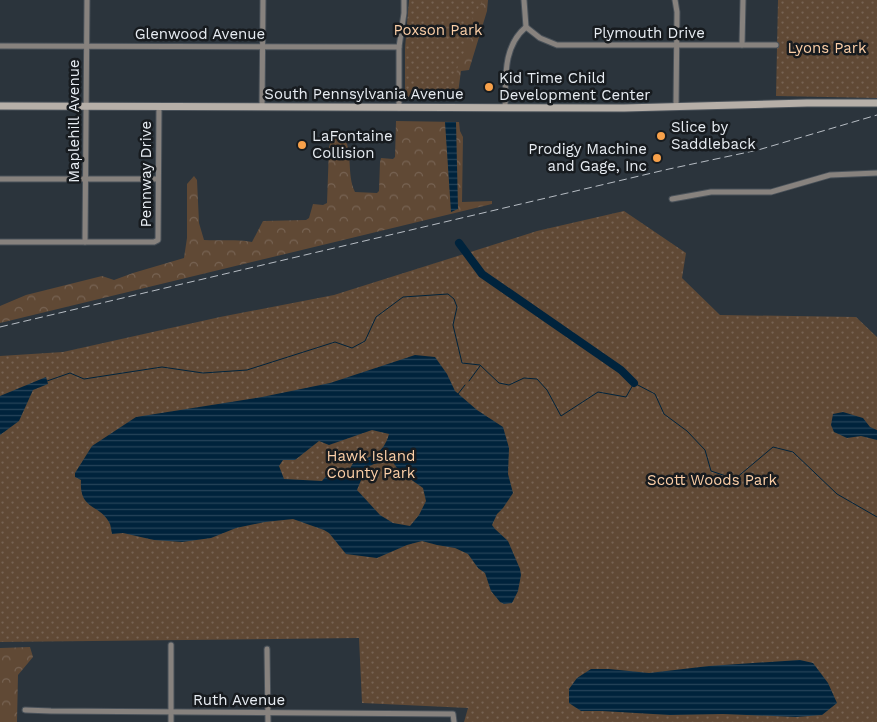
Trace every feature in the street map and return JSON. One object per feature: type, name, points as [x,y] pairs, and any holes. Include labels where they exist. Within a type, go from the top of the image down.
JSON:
[{"type":"main road","name":"South Pennsylvania Avenue","points":[[0,106],[506,108],[877,103]]},
{"type":"street","name":"Maplehill Avenue","points":[[86,242],[87,0]]},
{"type":"street","points":[[262,107],[263,0]]},
{"type":"street","points":[[399,108],[399,47],[404,0]]},
{"type":"street","points":[[506,108],[508,58],[515,39],[526,27],[524,0]]},
{"type":"street","points":[[675,0],[677,12],[676,107]]},
{"type":"street","points":[[742,45],[743,0]]},
{"type":"street","name":"Plymouth Drive","points":[[526,27],[540,38],[557,45],[776,45]]},
{"type":"street","name":"Glenwood Avenue","points":[[0,46],[399,47]]},
{"type":"street","name":"Pennway Drive","points":[[86,242],[154,242],[158,240],[159,107]]},
{"type":"street","points":[[672,199],[711,192],[771,192],[830,174],[877,173]]},
{"type":"street","points":[[0,179],[158,179]]},
{"type":"street","points":[[0,242],[86,242]]},
{"type":"street","points":[[171,645],[171,722]]},
{"type":"street","points":[[268,649],[268,722]]},
{"type":"street","name":"Ruth Avenue","points":[[25,710],[453,714],[454,722]]},
{"type":"green space","name":"Poxson Park","points":[[409,0],[483,0],[473,17],[464,52],[457,69],[454,96],[405,97],[405,48]]},
{"type":"green space","points":[[455,0],[488,0],[487,11],[469,70],[461,71],[458,93],[441,94]]},
{"type":"green space","name":"Lyons Park","points":[[778,0],[877,0],[877,98],[776,96]]},
{"type":"green space","points":[[396,121],[459,122],[463,137],[462,202],[492,201],[492,204],[0,323],[0,306],[26,295],[102,276],[114,280],[184,258],[187,238],[187,184],[194,176],[197,180],[199,223],[204,240],[252,242],[263,221],[306,220],[309,218],[313,204],[323,205],[327,203],[329,147],[333,134],[342,134],[346,140],[352,185],[355,192],[377,193],[379,191],[381,158],[393,159],[395,157]]},
{"type":"green space","points":[[624,211],[686,253],[682,278],[720,315],[856,317],[877,337],[877,722],[464,722],[468,708],[362,703],[359,638],[0,642],[0,356],[63,352],[220,317],[334,295],[537,231]]},
{"type":"green space","points":[[30,647],[33,657],[18,675],[17,722],[0,722],[0,648]]},
{"type":"water","points":[[445,122],[456,122],[458,209],[451,212]]},
{"type":"water","points":[[415,355],[435,357],[447,374],[455,391],[477,410],[503,427],[509,448],[508,474],[513,493],[497,514],[492,525],[508,541],[520,569],[521,575],[518,591],[512,603],[504,604],[500,602],[491,591],[485,573],[478,568],[468,554],[455,548],[422,541],[407,545],[377,558],[346,554],[329,533],[293,519],[236,528],[211,538],[182,542],[154,540],[123,533],[112,534],[110,523],[105,516],[90,506],[83,497],[81,480],[75,477],[75,473],[92,446],[136,417],[262,397],[330,383]],"holes":[[[372,430],[389,434],[387,441],[376,454],[353,463],[347,474],[328,474],[322,481],[284,479],[279,466],[283,460],[295,460],[319,441],[329,445]],[[392,461],[399,471],[423,488],[426,501],[419,515],[410,526],[393,523],[380,515],[357,490],[366,468],[374,464]]]},
{"type":"water","points":[[46,377],[48,384],[33,390],[19,421],[0,435],[0,396]]},
{"type":"water","points":[[843,412],[863,418],[870,427],[877,430],[877,440],[861,436],[847,438],[834,432],[831,425],[833,414]]},
{"type":"water","points":[[800,660],[813,663],[828,683],[837,703],[822,715],[796,717],[723,714],[670,715],[581,711],[569,703],[569,689],[577,678],[591,669],[649,673],[709,666]]},
{"type":"waterway","points":[[459,243],[482,274],[621,370],[634,383]]},
{"type":"waterway","points":[[47,381],[70,373],[84,379],[162,367],[203,373],[247,370],[335,342],[352,348],[365,341],[376,317],[403,297],[448,294],[454,299],[457,307],[453,325],[462,363],[480,365],[499,383],[509,385],[524,378],[537,379],[547,390],[561,416],[598,392],[626,397],[634,383],[655,394],[664,414],[687,431],[705,450],[711,471],[735,479],[773,447],[793,452],[837,494],[877,517]]},
{"type":"waterway","points":[[469,381],[480,366]]},
{"type":"waterway","points":[[458,394],[465,385]]},
{"type":"railway","points":[[0,327],[669,169],[758,150],[877,115]]},
{"type":"place","name":"Kid Time Child Development Center","points":[[489,87]]},
{"type":"place","name":"Slice by Saddleback","points":[[661,136]]},
{"type":"place","name":"LaFontaine Collision","points":[[302,145]]},
{"type":"place","name":"Prodigy Machine and Gage, Inc","points":[[657,158]]},
{"type":"park label","name":"Hawk Island County Park","points":[[371,464]]},
{"type":"park label","name":"Scott Woods Park","points":[[712,480]]}]
